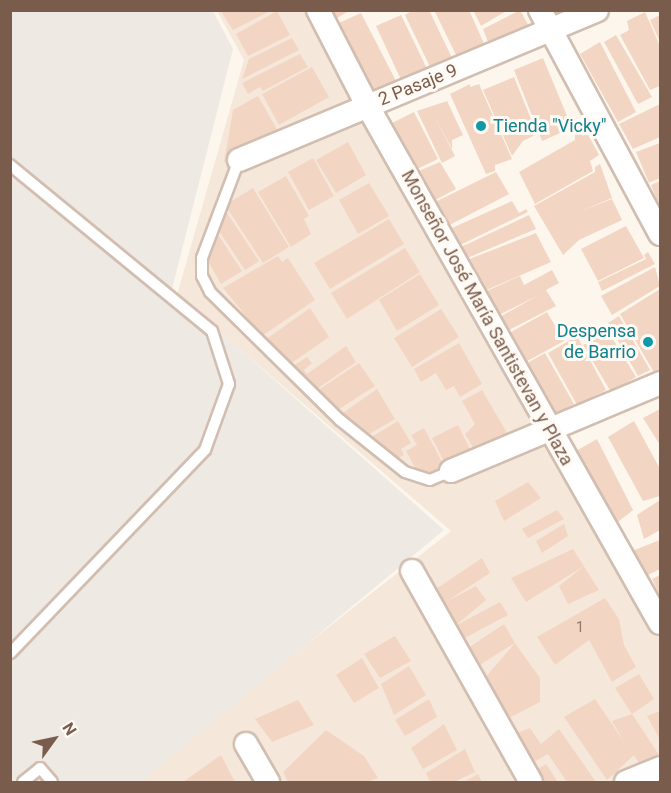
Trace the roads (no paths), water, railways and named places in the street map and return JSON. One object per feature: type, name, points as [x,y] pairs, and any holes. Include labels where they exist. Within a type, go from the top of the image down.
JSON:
[{"type":"street","name":"Monseñor José María Santistevan y Plaza","points":[[318,10],[367,105],[660,623]]},
{"type":"street","points":[[540,10],[660,234]]},
{"type":"street","name":"2 Pasaje 9","points":[[239,160],[367,105],[552,31],[597,10]]},
{"type":"street","points":[[451,471],[660,383]]},
{"type":"street","points":[[412,571],[531,783]]},
{"type":"street","points":[[246,744],[268,783]]},
{"type":"street","points":[[626,783],[660,768]]},
{"type":"lane","points":[[239,160],[202,258],[202,276],[210,292],[340,420],[405,472],[430,480],[451,471]]},
{"type":"lane","points":[[10,165],[212,331],[229,384],[205,450],[10,653]]},
{"type":"lane","points":[[23,783],[40,768],[52,783]]},
{"type":"place","name":"Tienda \"Vicky\"","points":[[481,126]]},
{"type":"place","name":"Despensa de Barrio","points":[[648,342]]}]
